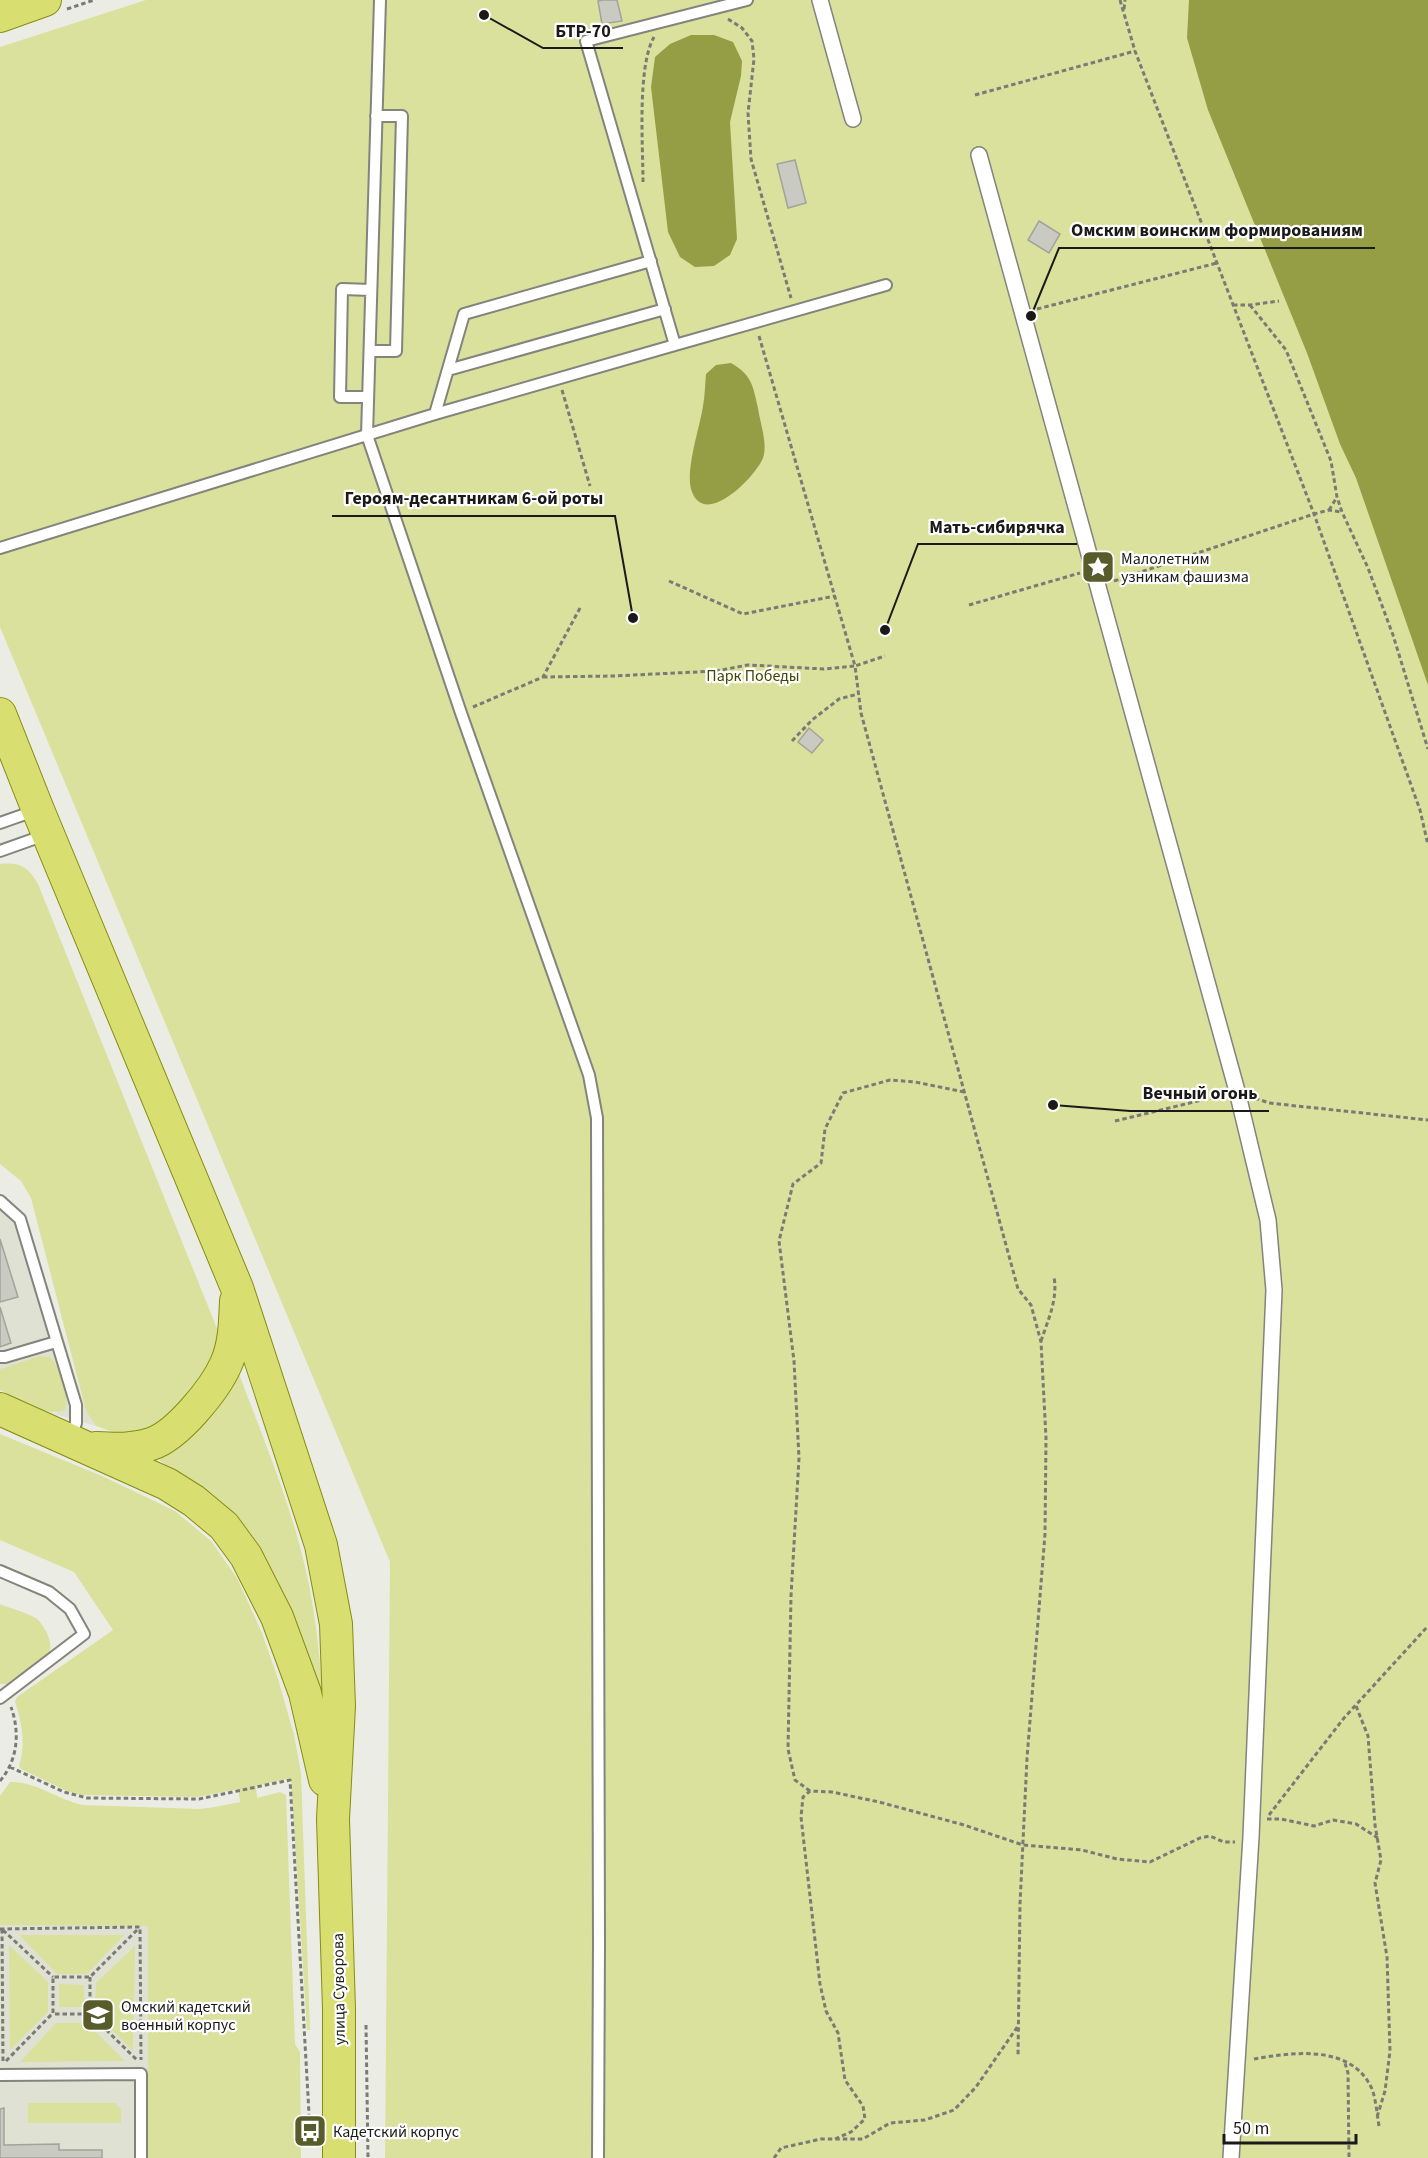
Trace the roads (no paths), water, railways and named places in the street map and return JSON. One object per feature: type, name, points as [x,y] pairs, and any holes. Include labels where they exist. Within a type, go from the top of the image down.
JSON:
[{"type":"main road","points":[[0,16],[45,0]]},
{"type":"main road","points":[[0,714],[237,1288],[321,1545],[336,1624],[339,1706],[333,1819]]},
{"type":"main road","points":[[78,1444],[124,1450],[154,1444],[181,1424],[205,1400],[226,1364],[235,1333],[237,1288]]},
{"type":"main road","points":[[0,1409],[167,1484],[194,1501],[224,1526],[246,1556],[277,1617],[305,1693],[333,1819]]},
{"type":"main road","name":"улица Суворова","points":[[333,1819],[339,2009],[339,2158]]},
{"type":"street","points":[[820,0],[853,119]]},
{"type":"street","points":[[979,155],[1237,1091],[1268,1220],[1274,1290],[1251,1838],[1231,2158]]},
{"type":"lane","points":[[380,0],[367,435],[461,713],[589,1075],[597,1118],[598,2158]]},
{"type":"lane","points":[[675,345],[586,41],[747,0]]},
{"type":"lane","points":[[370,351],[396,351],[402,116],[376,116]]},
{"type":"lane","points":[[435,414],[464,314],[651,261]]},
{"type":"lane","points":[[0,548],[435,414],[886,285]]},
{"type":"lane","points":[[368,397],[340,396],[342,289],[371,290]]},
{"type":"lane","points":[[448,370],[665,309]]},
{"type":"lane","points":[[0,823],[43,822]]},
{"type":"lane","points":[[0,851],[43,822]]},
{"type":"lane","points":[[0,1202],[20,1219],[76,1405],[78,1444]]},
{"type":"lane","points":[[0,1357],[5,1358],[56,1342]]},
{"type":"lane","points":[[0,1571],[49,1592],[70,1609],[84,1634],[2,1697]]},
{"type":"lane","points":[[0,2075],[141,2074],[141,2158]]},
{"type":"place","name":"БТР-70","points":[[484,15]]},
{"type":"place","name":"Омским воинским формированиям","points":[[1031,316]]},
{"type":"place","name":"Малолетним узникам фашизма","points":[[1098,567]]},
{"type":"place","name":"Героям-десантникам 6-ой роты","points":[[633,618]]},
{"type":"place","name":"Мать-сибирячка","points":[[885,630]]},
{"type":"place","name":"Вечный огонь","points":[[1053,1105]]},
{"type":"place","name":"Омский кадетский военный корпус","points":[[98,2015]]},
{"type":"place","name":"Кадетский корпус","points":[[310,2131]]},
{"type":"park label","name":"Парк Победы","points":[[753,675]]}]
